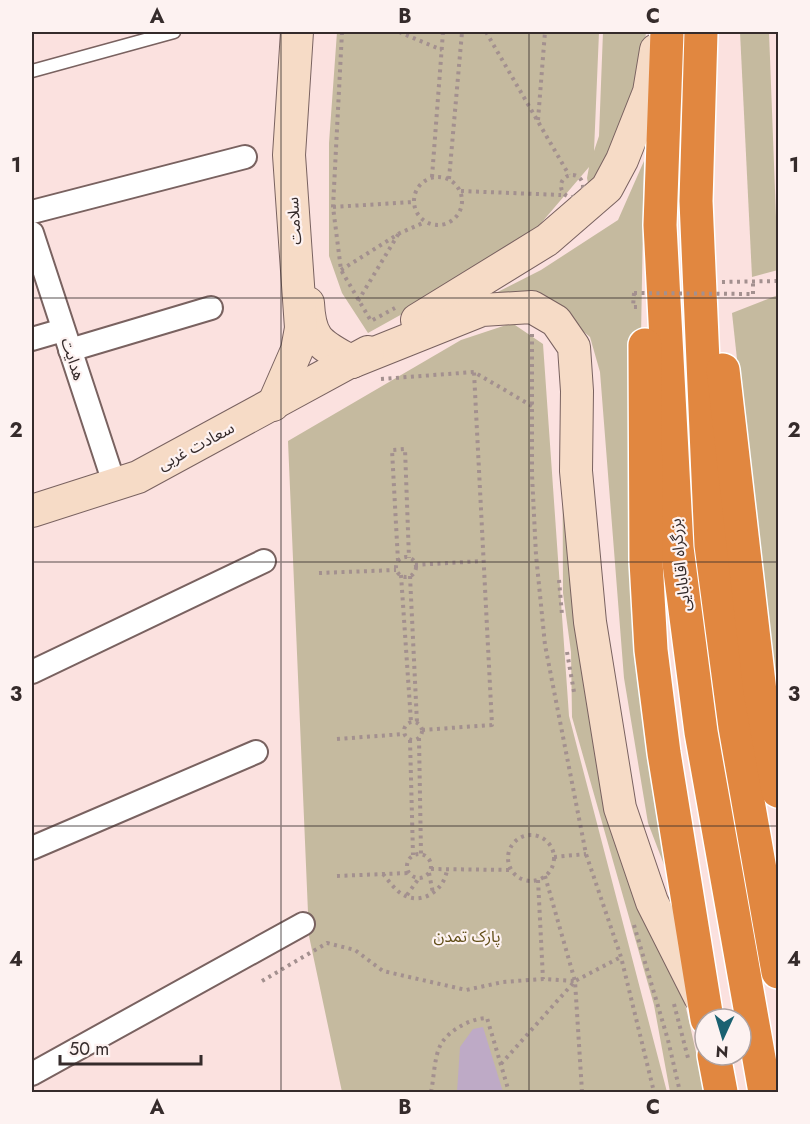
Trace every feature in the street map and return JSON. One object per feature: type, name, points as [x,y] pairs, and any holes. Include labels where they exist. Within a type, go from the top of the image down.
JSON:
[{"type":"highway","name":"بزرگراه اقابابایی","points":[[667,32],[660,225],[676,548],[701,732],[765,1092]]},
{"type":"highway","name":"بزرگراه اقابابایی","points":[[701,43],[696,201],[711,545],[735,727],[778,972]]},
{"type":"highway","points":[[701,43],[712,281],[760,692],[778,791]]},
{"type":"highway","points":[[660,225],[645,308],[646,572],[651,650],[664,753],[704,1007]]},
{"type":"highway","points":[[707,1067],[721,1092]]},
{"type":"street","name":"سلامت","points":[[273,405],[297,350],[301,328],[289,155],[297,32]]},
{"type":"street","name":"سلامت","points":[[305,32],[297,155],[309,327],[321,344],[352,363]]},
{"type":"street","points":[[352,363],[548,240],[608,188],[622,160],[649,92],[660,32]]},
{"type":"street","points":[[32,212],[245,157]]},
{"type":"street","name":"هدایت","points":[[32,233],[115,486]]},
{"type":"street","points":[[352,363],[482,310],[532,307],[556,321],[574,347],[577,391],[576,471],[590,622],[620,808],[652,902],[703,1007]]},
{"type":"street","points":[[32,339],[67,340],[212,308]]},
{"type":"street","name":"سعادت غربی","points":[[32,511],[138,477],[352,363]]},
{"type":"street","points":[[32,672],[264,561]]},
{"type":"street","points":[[32,848],[256,752]]},
{"type":"street","points":[[32,1074],[303,924]]},
{"type":"lane","points":[[32,71],[174,32]]},
{"type":"path","points":[[342,32],[333,207],[341,270],[371,321]]},
{"type":"path","points":[[399,32],[442,50]]},
{"type":"path","points":[[432,177],[443,32]]},
{"type":"path","points":[[449,179],[462,32]]},
{"type":"path","points":[[486,32],[569,175]]},
{"type":"path","points":[[538,122],[545,32]]},
{"type":"path","points":[[341,270],[400,232],[424,222],[440,226],[454,220],[462,206],[460,191],[449,179],[432,177],[418,186],[413,202],[415,210],[424,222]]},
{"type":"path","points":[[460,191],[565,195]]},
{"type":"path","points":[[333,207],[413,202]]},
{"type":"path","points":[[358,302],[400,232]]},
{"type":"path","points":[[712,281],[778,281]]},
{"type":"path","points":[[633,307],[634,293],[753,294],[753,282]]},
{"type":"path","points":[[532,307],[536,555],[545,645],[586,854],[621,957],[654,1092]]},
{"type":"path","points":[[381,373],[371,380],[474,372],[532,406]]},
{"type":"path","points":[[422,730],[492,725],[474,372]]},
{"type":"path","points":[[396,570],[398,561],[392,450],[405,450],[409,558],[416,565],[482,561]]},
{"type":"path","points":[[398,561],[409,558]]},
{"type":"path","points":[[416,565],[410,576],[417,723],[422,730]]},
{"type":"path","points":[[319,573],[396,570],[401,575],[410,576]]},
{"type":"path","points":[[401,575],[411,722]]},
{"type":"path","points":[[409,873],[407,865],[414,855],[410,740],[404,734],[404,727],[411,722],[417,723]]},
{"type":"path","points":[[421,854],[418,738],[422,730]]},
{"type":"path","points":[[337,739],[404,734]]},
{"type":"path","points":[[410,740],[418,738]]},
{"type":"path","points":[[536,836],[543,838],[552,849],[554,857],[553,864],[545,876],[538,880],[523,880],[512,870],[509,856],[515,843],[521,838],[536,836]]},
{"type":"path","points":[[414,855],[421,854],[428,858],[433,893]]},
{"type":"path","points":[[554,857],[586,854]]},
{"type":"path","points":[[383,874],[400,893],[418,899],[433,893],[446,881],[447,869]]},
{"type":"path","points":[[408,895],[419,878],[430,871],[512,870]]},
{"type":"path","points":[[337,876],[409,873],[419,878]]},
{"type":"path","points":[[545,876],[575,981],[582,1092]]},
{"type":"path","points":[[538,880],[543,979]]},
{"type":"path","points":[[262,981],[327,943],[355,950],[383,971],[466,990],[503,982],[543,979],[575,981]]},
{"type":"path","points":[[501,1065],[575,981],[621,957]]},
{"type":"path","points":[[671,993],[693,1040]]},
{"type":"path","points":[[431,1092],[441,1046],[455,1030],[479,1018],[487,1018],[509,1092]]},
{"type":"green space","points":[[337,32],[599,32],[594,151],[599,136],[603,32],[646,32],[642,73],[607,164],[590,193],[587,178],[589,167],[519,249],[368,333],[342,293],[329,256],[329,143]]},
{"type":"green space","points":[[740,32],[769,32],[778,270],[752,277]]},
{"type":"green space","points":[[644,161],[639,455],[681,909],[648,823],[624,678],[600,372],[590,337],[555,308],[460,311],[541,270],[618,220]]},
{"type":"green space","points":[[778,295],[778,738],[732,313]]},
{"type":"green space","name":"پارک تمدن","points":[[512,323],[543,344],[569,716],[667,1092],[342,1092],[309,936],[288,441],[461,340]]},
{"type":"green space","points":[[562,341],[591,653],[681,986],[693,1039],[693,1067],[699,1067],[705,1092],[670,1092],[654,1005],[572,717],[571,652],[563,593]]},
{"type":"shaded area","points":[[483,1027],[503,1092],[457,1092],[460,1047],[473,1029]]}]
